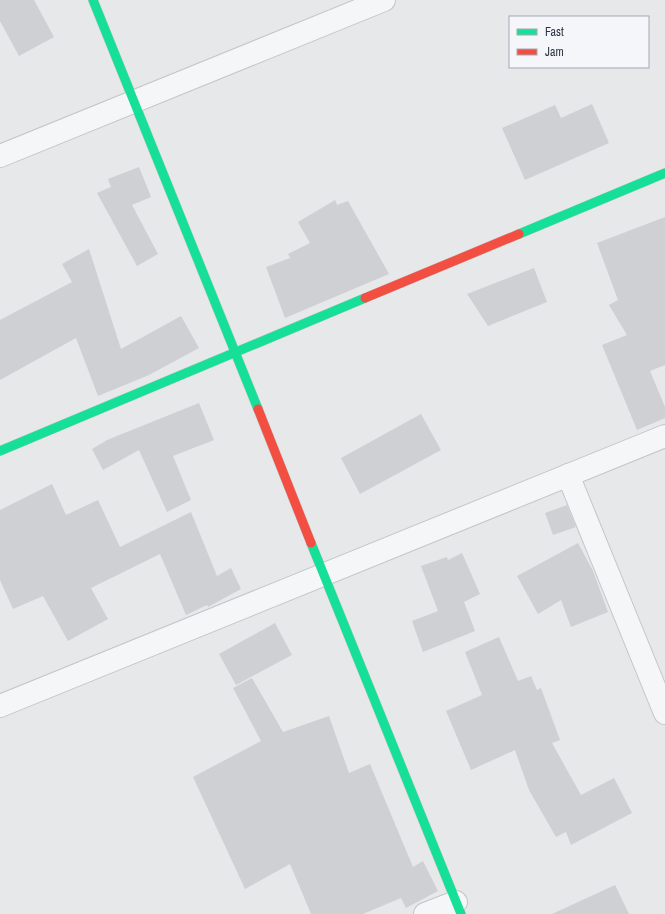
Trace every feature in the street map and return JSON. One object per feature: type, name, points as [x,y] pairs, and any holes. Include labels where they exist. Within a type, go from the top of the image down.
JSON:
[{"type":"street","points":[[93,0],[458,908],[425,914]]},
{"type":"street","points":[[0,156],[384,0]]},
{"type":"street","points":[[0,451],[665,173]]},
{"type":"street","points":[[0,706],[665,436]]},
{"type":"street","points":[[568,475],[665,713]]},
{"type":"building","points":[[0,0],[34,0],[54,37],[19,56],[0,21]]},
{"type":"building","points":[[592,104],[609,143],[525,180],[502,128],[555,105],[561,118]]},
{"type":"building","points":[[139,167],[151,197],[132,205],[158,254],[137,266],[97,193],[111,187],[108,179]]},
{"type":"building","points":[[335,200],[337,205],[348,201],[389,274],[285,318],[266,267],[290,258],[288,254],[310,243],[298,222]]},
{"type":"building","points":[[665,217],[665,365],[650,371],[665,407],[665,418],[637,430],[602,345],[627,335],[609,305],[618,300],[597,243]]},
{"type":"building","points":[[89,249],[121,349],[181,316],[199,348],[149,375],[98,396],[76,338],[0,380],[0,320],[72,282],[62,264]]},
{"type":"building","points":[[534,268],[547,302],[488,326],[467,294]]},
{"type":"building","points":[[199,403],[214,440],[173,456],[191,500],[167,512],[139,450],[103,470],[92,449],[107,440]]},
{"type":"building","points":[[421,414],[441,450],[360,494],[341,458]]},
{"type":"building","points":[[52,484],[66,515],[98,500],[120,547],[191,512],[217,576],[231,568],[241,589],[208,607],[207,605],[186,615],[160,554],[91,588],[108,619],[68,641],[43,596],[13,609],[0,580],[0,510]]},
{"type":"building","points":[[567,505],[576,527],[553,535],[545,513]]},
{"type":"building","points":[[578,543],[593,571],[608,612],[571,627],[561,600],[538,614],[517,576]]},
{"type":"building","points":[[462,553],[480,594],[464,602],[475,631],[423,652],[412,621],[438,611],[421,566],[447,557],[448,560]]},
{"type":"building","points":[[275,623],[292,655],[236,685],[219,654]]},
{"type":"building","points":[[499,637],[518,681],[531,676],[537,690],[541,688],[560,740],[552,743],[581,795],[614,778],[632,813],[571,845],[566,832],[556,837],[529,790],[515,750],[471,770],[446,711],[482,695],[465,652]]},
{"type":"building","points":[[252,678],[283,732],[329,716],[349,773],[370,764],[413,867],[423,861],[438,891],[406,908],[401,898],[363,914],[311,914],[290,864],[245,889],[193,777],[261,741],[233,688]]},
{"type":"building","points":[[615,885],[629,914],[552,914]]},
{"type":"traffic: fast","points":[[93,0],[258,409]]},
{"type":"traffic: fast","points":[[519,234],[665,173]]},
{"type":"traffic: fast","points":[[0,451],[365,298]]},
{"type":"traffic: fast","points":[[311,543],[461,914]]},
{"type":"traffic: jam","points":[[365,298],[519,234]]},
{"type":"traffic: jam","points":[[258,409],[311,543]]}]
